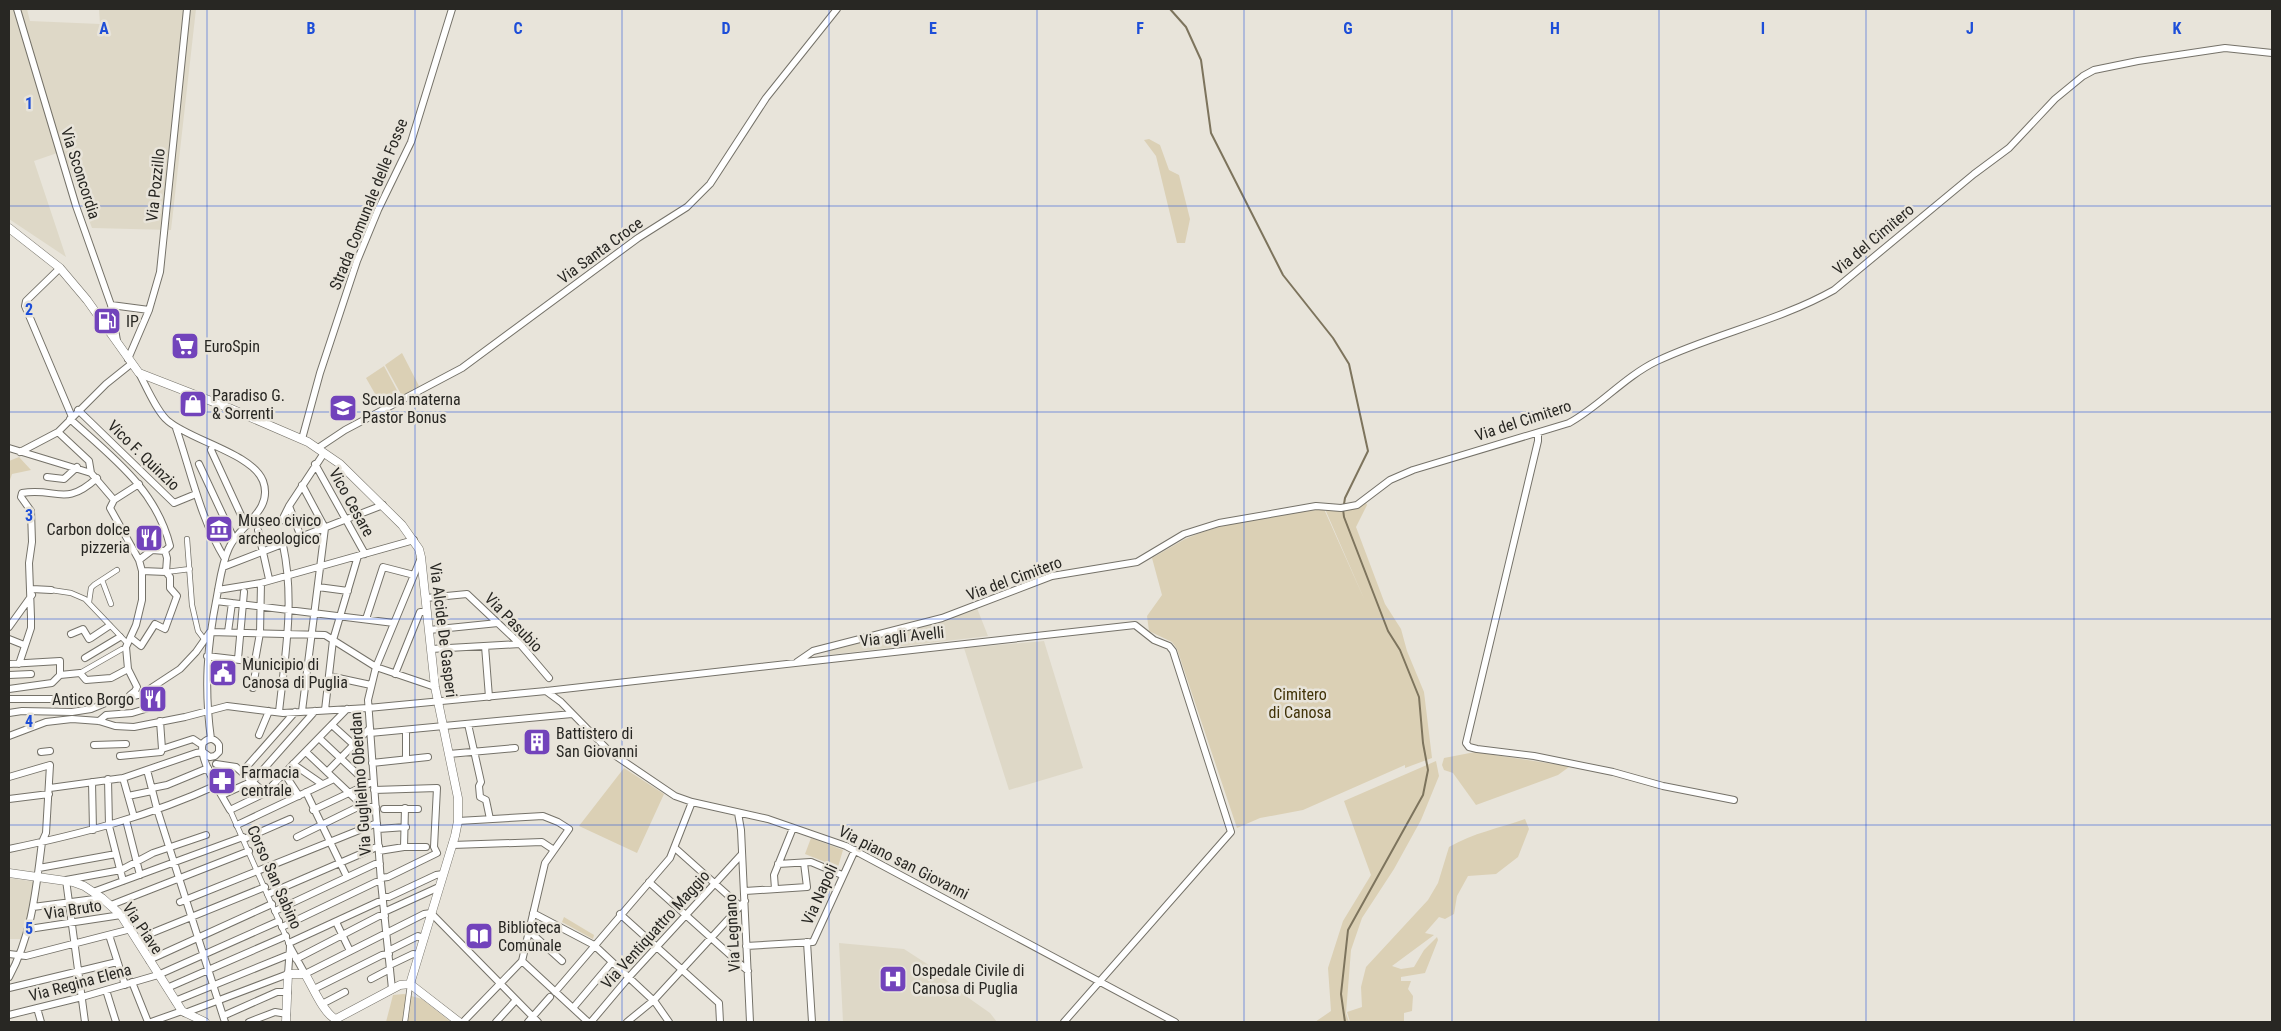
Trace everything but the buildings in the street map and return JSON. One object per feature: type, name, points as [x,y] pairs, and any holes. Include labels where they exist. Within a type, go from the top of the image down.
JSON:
[{"type":"street","name":"Via Sconcordia","points":[[17,9],[76,206],[111,304],[118,345]]},
{"type":"street","name":"Via Pozzillo","points":[[130,362],[150,310],[160,272],[187,9]]},
{"type":"street","name":"Strada Comunale delle Fosse","points":[[302,439],[320,373],[357,261],[378,210],[411,142],[452,9]]},
{"type":"street","name":"Via Santa Croce","points":[[282,520],[315,464],[321,450],[345,430],[462,368],[638,238],[688,207],[710,184],[762,104],[837,9]]},
{"type":"street","name":"Via del Cimitero","points":[[796,662],[813,651],[942,618],[1052,576],[1137,562],[1184,534],[1219,523],[1316,506],[1344,508],[1356,505],[1390,480],[1413,470],[1569,423],[1585,414],[1654,362],[1743,327],[1784,314],[1834,290],[1874,259],[1974,174],[2009,148],[2055,99],[2083,76],[2094,70],[2138,61],[2225,48],[2272,53]]},
{"type":"street","points":[[9,228],[60,268],[87,300],[139,373],[165,419],[176,428],[246,463],[257,472],[263,481],[265,493],[262,505],[257,514],[234,539],[225,559],[210,632],[207,656],[207,711],[211,739],[219,745],[213,778]]},
{"type":"street","points":[[60,268],[26,301],[25,306],[71,418],[139,484],[159,512],[170,546],[165,551],[152,550],[139,560]]},
{"type":"street","points":[[111,304],[150,310]]},
{"type":"street","points":[[20,452],[58,432],[78,410],[130,362]]},
{"type":"street","name":"Via Alcide De Gasperi","points":[[139,373],[230,408],[302,439],[321,450],[340,464],[383,505],[414,540],[421,557],[438,701],[458,798],[458,821],[410,984]]},
{"type":"street","name":"Vico F. Quinzio","points":[[78,410],[174,503],[196,494]]},
{"type":"street","points":[[176,428],[196,494],[215,543],[225,559]]},
{"type":"street","points":[[58,432],[89,461],[94,475],[114,500]]},
{"type":"street","points":[[1538,433],[1466,743],[1469,747],[1477,749],[1534,756],[1613,772],[1663,786],[1734,800]]},
{"type":"street","points":[[213,445],[212,450],[246,526]]},
{"type":"street","points":[[9,448],[77,468],[94,475]]},
{"type":"street","points":[[200,464],[234,539]]},
{"type":"street","name":"Vico Cesare","points":[[315,464],[346,520],[361,555]]},
{"type":"street","points":[[48,477],[64,479],[77,468]]},
{"type":"street","points":[[19,664],[24,644],[31,628],[32,592],[29,563],[32,542],[31,511],[21,497],[22,493],[72,495],[84,489],[94,475]]},
{"type":"street","points":[[127,697],[135,692],[137,686],[128,669],[129,641],[136,625],[142,600],[142,571],[139,560],[110,508],[114,500],[139,484]]},
{"type":"street","points":[[302,485],[325,528],[302,712]]},
{"type":"street","points":[[223,567],[383,505]]},
{"type":"street","points":[[289,506],[301,536]]},
{"type":"street","points":[[258,530],[269,579]]},
{"type":"street","points":[[187,539],[192,605],[198,630],[204,639]]},
{"type":"street","points":[[218,590],[261,583],[269,579],[414,540]]},
{"type":"street","points":[[279,712],[289,610],[289,574],[283,545]]},
{"type":"street","points":[[9,627],[32,592],[51,590],[70,593],[88,602],[120,637],[141,646],[156,624],[165,629],[177,596],[170,588],[170,577],[166,572],[167,558],[165,551]]},
{"type":"street","points":[[324,710],[333,640],[361,555]]},
{"type":"street","name":"Via Guglielmo Oberdan","points":[[392,990],[376,806],[371,783],[372,763],[368,708],[376,667],[421,557]]},
{"type":"street","points":[[366,619],[383,567],[414,575]]},
{"type":"street","points":[[142,571],[166,572],[190,569]]},
{"type":"street","points":[[88,602],[91,588],[117,570]]},
{"type":"street","points":[[102,580],[111,604]]},
{"type":"street","points":[[253,688],[260,633],[261,583]]},
{"type":"street","points":[[318,587],[348,591]]},
{"type":"street","points":[[238,659],[242,633],[244,592]]},
{"type":"street","name":"Via Pasubio","points":[[426,598],[467,594],[520,644],[549,678]]},
{"type":"street","points":[[216,601],[394,623]]},
{"type":"street","points":[[228,632],[232,603]]},
{"type":"street","points":[[395,674],[420,612],[426,612]]},
{"type":"street","points":[[429,630],[498,623]]},
{"type":"street","name":"Via agli Avelli","points":[[95,720],[115,726],[134,727],[227,706],[279,712],[368,708],[546,691],[1134,625],[1173,651],[1232,832],[1100,982]]},
{"type":"street","points":[[71,634],[83,629],[89,639],[110,626]]},
{"type":"street","points":[[9,736],[46,722],[57,721],[127,697],[142,694],[180,669],[196,652],[210,632],[325,636],[376,667],[436,687]]},
{"type":"street","points":[[85,658],[120,637]]},
{"type":"street","points":[[9,639],[24,644]]},
{"type":"street","points":[[431,649],[520,644]]},
{"type":"street","points":[[485,646],[488,696]]},
{"type":"street","points":[[9,690],[52,683],[60,675],[80,673],[122,649]]},
{"type":"street","points":[[207,656],[255,661]]},
{"type":"street","points":[[9,664],[60,661],[60,675]]},
{"type":"street","points":[[80,673],[86,680],[111,678],[128,669]]},
{"type":"street","points":[[9,675],[31,674]]},
{"type":"street","points":[[329,676],[371,685]]},
{"type":"street","name":"Via piano san Giovanni","points":[[546,691],[556,697],[603,746],[626,764],[675,796],[692,802],[768,819],[855,850],[1176,1022]]},
{"type":"street","points":[[9,699],[80,699]]},
{"type":"street","points":[[9,714],[37,710],[95,720],[106,715],[132,713],[162,704]]},
{"type":"street","points":[[91,709],[95,720]]},
{"type":"street","points":[[230,810],[265,793],[347,709]]},
{"type":"street","points":[[259,736],[268,711]]},
{"type":"street","points":[[222,795],[253,781],[314,711]]},
{"type":"street","points":[[55,712],[57,721]]},
{"type":"street","points":[[242,772],[295,712]]},
{"type":"street","points":[[327,772],[370,731],[443,727],[572,714]]},
{"type":"street","points":[[160,721],[162,749]]},
{"type":"street","points":[[468,724],[481,782],[479,786],[480,796],[486,800],[490,819]]},
{"type":"street","points":[[332,725],[354,745]]},
{"type":"street","points":[[406,730],[406,759]]},
{"type":"street","points":[[313,810],[371,783],[319,738]]},
{"type":"street","points":[[120,756],[161,752],[162,749],[194,739],[202,744]]},
{"type":"street","points":[[202,744],[211,739]]},
{"type":"street","points":[[94,744],[126,744]]},
{"type":"street","points":[[202,744],[203,752]]},
{"type":"street","points":[[449,754],[515,748]]},
{"type":"street","points":[[41,752],[50,750]]},
{"type":"street","points":[[9,800],[92,782],[123,778],[196,753],[203,752],[210,757],[218,754]]},
{"type":"street","name":"Corso San Sabino","points":[[203,752],[208,768],[244,838],[290,945],[288,955],[287,1018]]},
{"type":"street","points":[[306,752],[364,807],[376,806]]},
{"type":"street","points":[[372,763],[428,757]]},
{"type":"street","points":[[216,764],[236,768],[265,793]]},
{"type":"street","points":[[293,764],[322,784]]},
{"type":"street","points":[[9,777],[50,765],[46,834],[42,842],[30,929],[21,956],[9,977]]},
{"type":"street","points":[[128,796],[167,785],[208,768]]},
{"type":"street","points":[[147,770],[179,878],[183,901],[192,917],[224,1019],[277,992],[288,992]]},
{"type":"street","points":[[284,774],[299,796]]},
{"type":"street","points":[[123,778],[134,818]]},
{"type":"street","points":[[108,779],[110,826],[123,881]]},
{"type":"street","points":[[237,825],[334,779]]},
{"type":"street","points":[[92,782],[93,830]]},
{"type":"street","points":[[9,849],[110,826],[181,802],[217,785]]},
{"type":"street","name":"Via Regina Elena","points":[[11,1015],[158,975],[388,877],[436,850],[437,788],[374,790]]},
{"type":"street","points":[[306,792],[313,810],[348,877]]},
{"type":"street","points":[[528,1022],[670,858],[692,802]]},
{"type":"street","points":[[298,837],[362,805]]},
{"type":"street","points":[[404,847],[405,808]]},
{"type":"street","points":[[384,810],[418,808]]},
{"type":"street","name":"Via Legnano","points":[[738,813],[745,892],[742,904],[748,970],[750,1022]]},
{"type":"street","points":[[458,821],[543,816],[558,822],[569,830],[545,864],[522,961],[464,1022]]},
{"type":"street","points":[[93,892],[244,838],[290,819]]},
{"type":"street","points":[[126,820],[140,875]]},
{"type":"street","points":[[183,901],[331,842],[377,826],[406,827]]},
{"type":"street","points":[[774,889],[774,875],[793,828]]},
{"type":"street","points":[[85,1022],[65,881],[121,870],[169,847],[206,834]]},
{"type":"street","points":[[452,845],[542,842],[554,850]]},
{"type":"street","points":[[268,894],[379,848],[426,847]]},
{"type":"street","points":[[627,1022],[654,1000],[742,904],[715,884],[675,848]]},
{"type":"street","name":"Via Napoli","points":[[746,946],[813,942],[855,850]]},
{"type":"street","points":[[111,905],[249,851]]},
{"type":"street","points":[[39,868],[116,854]]},
{"type":"street","name":"Via Ventiquattro Maggio","points":[[589,1022],[741,855]]},
{"type":"street","points":[[745,892],[807,887],[804,862]]},
{"type":"street","points":[[778,864],[811,862],[842,875]]},
{"type":"street","points":[[149,960],[380,864]]},
{"type":"street","name":"Via Piave","points":[[9,873],[65,881],[84,886],[102,898],[121,915],[131,929],[158,975],[183,1012],[197,1021],[205,1022]]},
{"type":"street","points":[[443,874],[436,875],[383,899],[290,945],[296,959],[332,1018],[336,1019],[400,985],[410,984],[459,1022]]},
{"type":"street","points":[[649,882],[748,970]]},
{"type":"street","points":[[137,939],[265,887]]},
{"type":"street","points":[[296,959],[439,887]]},
{"type":"street","points":[[33,907],[102,898]]},
{"type":"street","points":[[132,982],[150,1022],[218,1001],[288,974],[305,974],[424,914],[431,913],[538,1022]]},
{"type":"street","points":[[534,913],[594,945],[654,1000],[669,1022]]},
{"type":"street","points":[[620,914],[719,1003],[720,1022]]},
{"type":"street","name":"Via Bruto","points":[[30,929],[121,915]]},
{"type":"street","points":[[336,922],[350,951]]},
{"type":"street","points":[[9,954],[21,956],[131,929]]},
{"type":"street","points":[[529,931],[562,961]]},
{"type":"street","points":[[109,934],[125,985]]},
{"type":"street","points":[[167,988],[286,936]]},
{"type":"street","points":[[314,989],[418,936],[424,938]]},
{"type":"street","points":[[807,942],[812,1022]]},
{"type":"street","points":[[371,978],[413,954],[418,955]]},
{"type":"street","points":[[175,1001],[288,955]]},
{"type":"street","points":[[522,961],[552,994],[589,1022]]},
{"type":"street","points":[[9,988],[117,962]]},
{"type":"street","points":[[572,1008],[612,962]]},
{"type":"street","points":[[1064,1022],[1100,982]]},
{"type":"street","points":[[405,1022],[410,984]]},
{"type":"street","points":[[106,990],[116,1022]]},
{"type":"street","points":[[322,1004],[345,992]]},
{"type":"street","points":[[496,1022],[516,1000]]},
{"type":"street","points":[[37,1008],[42,1022]]},
{"type":"street","points":[[249,1022],[275,1012],[287,1018]]},
{"type":"street","points":[[11,1015],[16,1022]]},
{"type":"shaded area","points":[[9,9],[27,9],[30,21],[100,24],[99,9],[196,9],[171,230],[92,228],[63,151],[34,161],[66,257],[9,219]]},
{"type":"shaded area","points":[[977,608],[988,636],[828,655],[827,651],[938,622]]},
{"type":"shaded area","points":[[1044,641],[1083,768],[1009,790],[964,648]]},
{"type":"shaded area","points":[[9,878],[36,882],[23,939],[9,939]]},
{"type":"shaded area","name":"Ospedale Civile di Canosa di Puglia","points":[[839,943],[904,949],[938,971],[953,987],[990,1013],[997,1022],[843,1022]]},
{"type":"green space","points":[[1149,139],[1160,145],[1169,170],[1179,175],[1190,219],[1185,243],[1177,243],[1156,156],[1144,140]]},
{"type":"green space","points":[[402,353],[419,386],[402,396],[385,365]]},
{"type":"green space","points":[[384,366],[400,396],[382,406],[366,378]]},
{"type":"green space","points":[[19,457],[31,470],[12,474],[9,483],[9,461]]},
{"type":"green space","name":"Cimitero di Canosa","points":[[1366,503],[1367,505],[1356,527],[1385,604],[1401,629],[1407,651],[1424,692],[1432,758],[1405,768],[1405,765],[1303,810],[1260,818],[1237,828],[1177,649],[1172,642],[1149,631],[1147,616],[1162,595],[1152,558],[1185,539],[1219,527],[1254,519],[1324,509],[1365,601],[1325,509],[1337,511]]},
{"type":"green space","points":[[1475,752],[1569,767],[1558,775],[1476,805],[1453,773],[1444,770],[1442,765],[1444,758]]},
{"type":"green space","points":[[1436,761],[1439,776],[1421,820],[1394,869],[1362,918],[1351,950],[1346,1013],[1349,1022],[1315,1022],[1331,1011],[1328,968],[1343,921],[1371,875],[1344,801]]},
{"type":"green space","points":[[624,768],[664,794],[637,853],[579,826]]},
{"type":"green space","points":[[1525,819],[1529,829],[1518,857],[1496,874],[1468,876],[1457,896],[1454,914],[1445,919],[1439,917],[1425,933],[1434,935],[1392,966],[1401,969],[1414,967],[1424,950],[1437,937],[1438,940],[1425,973],[1401,977],[1401,981],[1411,981],[1408,989],[1413,996],[1412,1011],[1404,1013],[1404,1022],[1350,1022],[1347,1012],[1362,1007],[1361,987],[1366,967],[1428,900],[1438,883],[1449,847],[1477,834]]},
{"type":"green space","points":[[811,838],[843,850],[838,867],[805,854]]},
{"type":"green space","points":[[564,917],[594,935],[593,939],[562,922]]},
{"type":"green space","points":[[404,994],[422,999],[451,1022],[386,1022],[393,995]]},
{"type":"waterway","points":[[1170,9],[1186,27],[1201,60],[1211,133],[1283,275],[1333,338],[1349,364],[1368,451],[1345,498],[1344,504]]},
{"type":"waterway","points":[[1343,509],[1344,517],[1388,631],[1400,650],[1419,697],[1423,743],[1428,770],[1423,795],[1348,930],[1341,994],[1345,1022]]},
{"type":"place","name":"IP","points":[[107,321]]},
{"type":"place","name":"EuroSpin","points":[[185,346]]},
{"type":"place","name":"Paradiso G. & Sorrenti","points":[[193,404]]},
{"type":"place","name":"Scuola materna Pastor Bonus","points":[[343,408]]},
{"type":"place","name":"Museo civico archeologico","points":[[219,529]]},
{"type":"place","name":"Carbon dolce pizzeria","points":[[149,538]]},
{"type":"place","name":"Municipio di Canosa di Puglia","points":[[223,673]]},
{"type":"place","name":"Antico Borgo","points":[[153,699]]},
{"type":"place","name":"Battistero di San Giovanni","points":[[537,742]]},
{"type":"place","name":"Farmacia centrale","points":[[222,781]]},
{"type":"place","name":"Biblioteca Comunale","points":[[479,936]]},
{"type":"place","name":"Ospedale Civile di Canosa di Puglia","points":[[893,979]]}]
